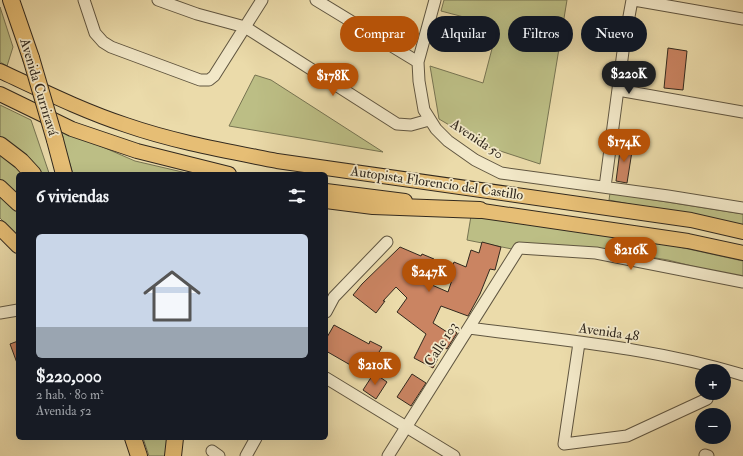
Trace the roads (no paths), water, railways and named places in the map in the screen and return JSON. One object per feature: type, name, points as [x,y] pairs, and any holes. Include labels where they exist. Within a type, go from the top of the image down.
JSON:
[{"type":"highway","name":"Avenida Curriravá","points":[[11,0],[31,58],[63,172]]},
{"type":"highway","points":[[0,145],[21,161],[31,172]]},
{"type":"highway","points":[[328,200],[373,206],[480,210]]},
{"type":"highway","points":[[134,440],[139,456]]},
{"type":"highway","points":[[173,456],[175,440]]},
{"type":"main road","name":"Autopista Florencio del Castillo","points":[[0,71],[79,108],[126,125],[223,150],[277,161],[691,220],[743,232]]},
{"type":"main road","points":[[0,94],[72,129],[122,146],[196,167],[220,172]]},
{"type":"main road","points":[[0,187],[16,202]]},
{"type":"main road","name":"Autopista Florencio del Castillo","points":[[328,191],[480,210],[688,241],[743,253]]},
{"type":"main road","points":[[0,228],[16,244]]},
{"type":"main road","points":[[181,456],[183,440]]},
{"type":"street","points":[[84,0],[95,33],[111,47],[200,80],[209,80],[214,76],[262,0]]},
{"type":"street","name":"Avenida 50","points":[[158,0],[197,14],[245,27],[397,124],[411,125],[430,120],[448,141],[475,160],[501,173],[743,208]]},
{"type":"street","points":[[316,0],[418,62]]},
{"type":"street","points":[[430,120],[422,100],[418,62],[435,0]]},
{"type":"street","points":[[605,187],[624,44],[633,0],[743,19]]},
{"type":"street","points":[[618,90],[743,112]]},
{"type":"street","points":[[328,308],[334,297],[387,242]]},
{"type":"street","name":"Calle 103","points":[[388,456],[519,248],[596,253],[743,282]]},
{"type":"street","name":"Avenida 48","points":[[469,328],[646,352],[711,365],[743,375]]},
{"type":"street","points":[[579,343],[564,444],[627,436],[705,400]]},
{"type":"street","points":[[328,379],[454,456]]},
{"type":"street","points":[[246,456],[255,440]]}]
